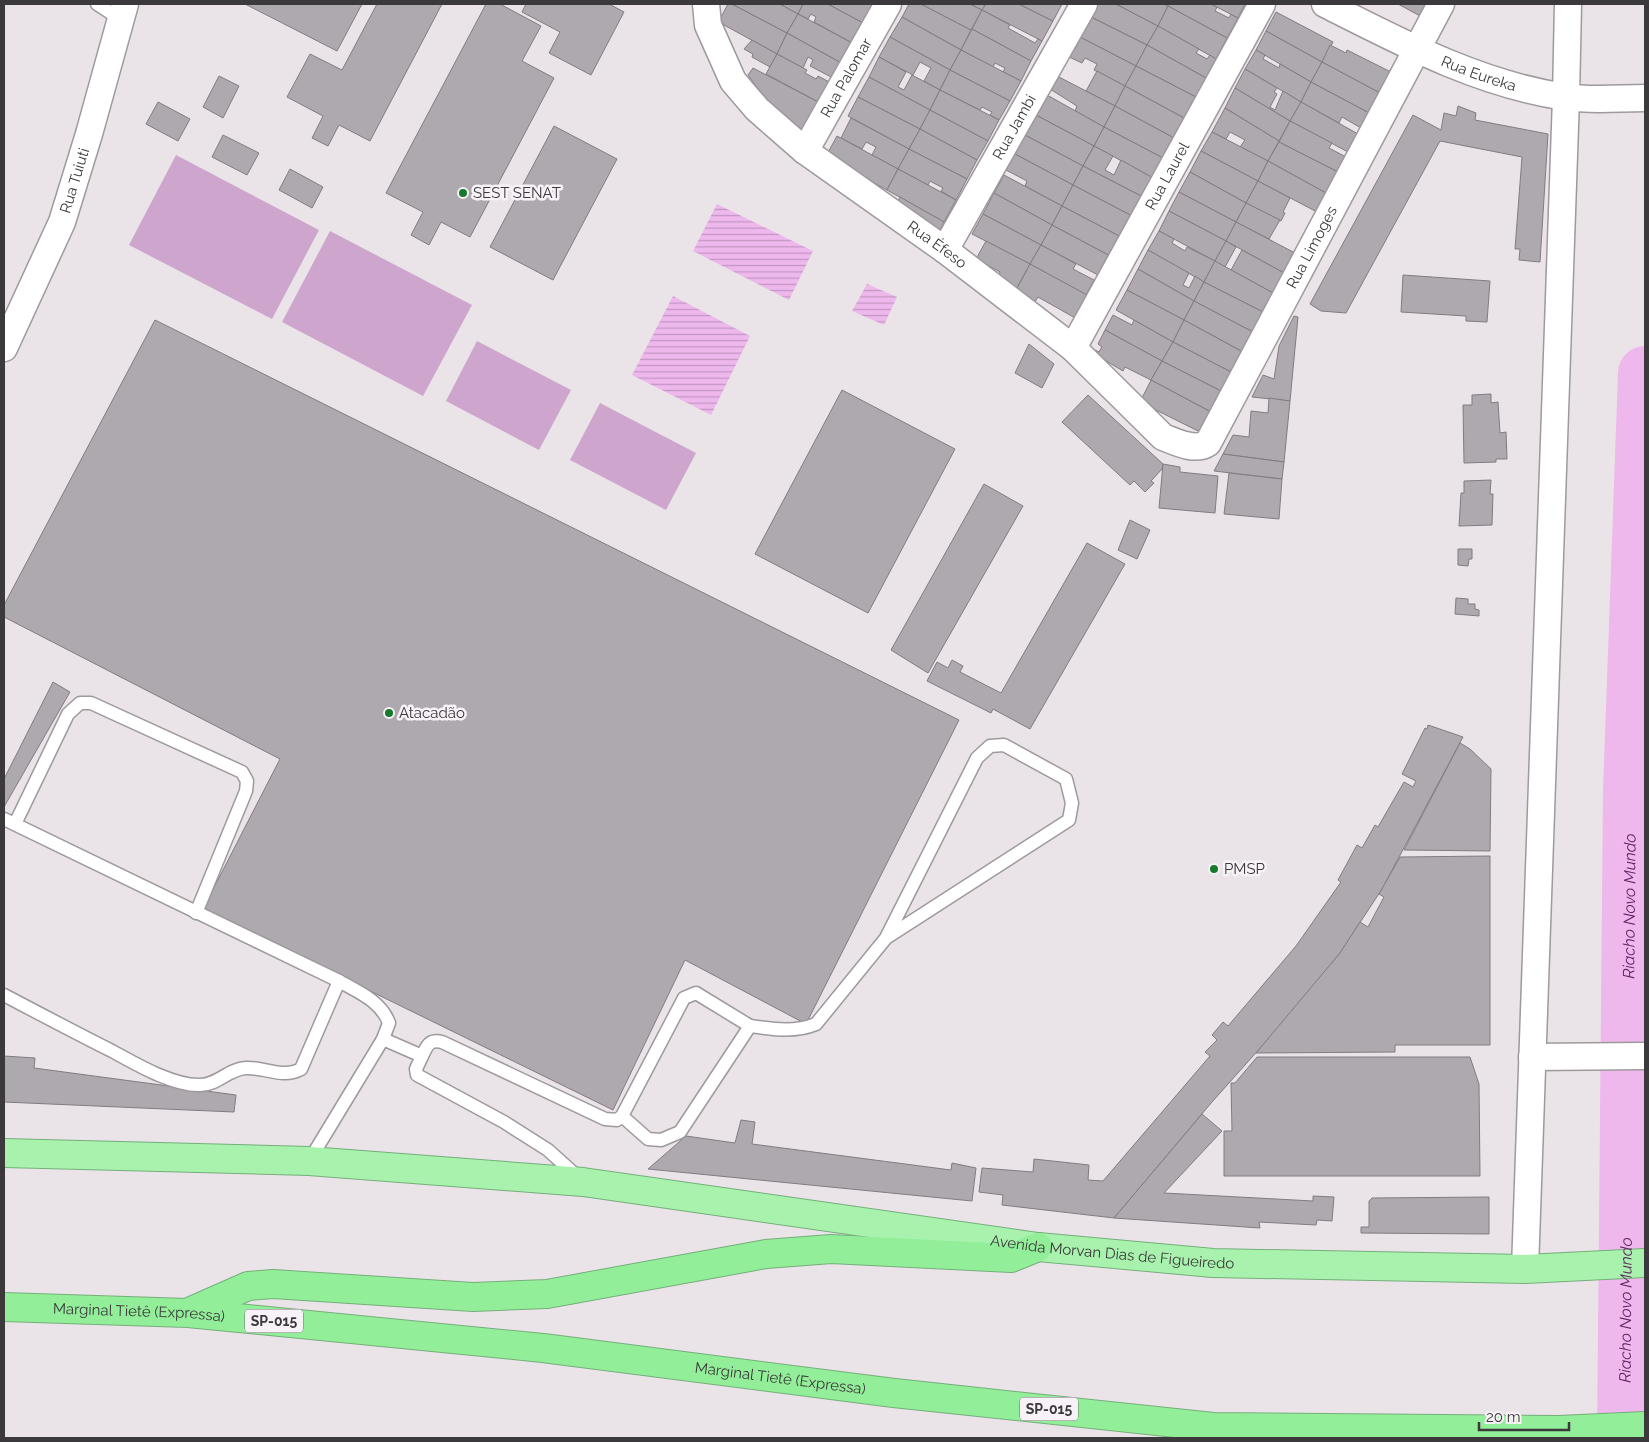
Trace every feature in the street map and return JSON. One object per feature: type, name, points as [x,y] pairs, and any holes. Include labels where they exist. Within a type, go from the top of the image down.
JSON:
[{"type":"highway","name":"Avenida Morvan Dias de Figueiredo","points":[[4,1153],[309,1160],[583,1182],[1038,1247],[1213,1263],[1525,1268],[1577,1268],[1645,1263]]},
{"type":"highway","points":[[188,1313],[248,1286],[273,1284],[473,1297],[547,1294],[766,1254],[832,1249],[1011,1258],[1038,1247]]},
{"type":"highway","name":"Marginal Tietê (Expressa)","points":[[4,1307],[188,1313],[543,1348],[894,1392],[1213,1427],[1559,1430],[1645,1426]]},
{"type":"street","name":"Rua Éfeso","points":[[706,4],[708,25],[733,81],[757,109],[805,152],[945,250],[1073,348],[1163,437],[1194,447],[1200,447],[1208,443]]},
{"type":"street","name":"Rua Palomar","points":[[805,152],[888,4]]},
{"type":"street","name":"Rua Jambi","points":[[945,250],[1084,4]]},
{"type":"street","name":"Rua Laurel","points":[[1073,348],[1262,4]]},
{"type":"street","name":"Rua Eureka","points":[[1325,4],[1417,51],[1493,80],[1566,98],[1633,98]]},
{"type":"street","name":"Rua Limoges","points":[[1208,443],[1441,4]]},
{"type":"street","points":[[1525,1268],[1568,4]]},
{"type":"street","name":"Rua Tuiuti","points":[[4,348],[14,331],[62,222],[89,134],[122,11]]},
{"type":"street","points":[[1532,1057],[1645,1056]]},
{"type":"lane","points":[[97,4],[122,11]]},
{"type":"lane","points":[[196,913],[246,791],[247,781],[242,772],[91,703],[80,703],[68,714],[10,822],[136,881],[196,913],[235,929],[282,955],[339,981],[371,999],[383,1011],[389,1023],[384,1038],[309,1160]]},
{"type":"lane","points":[[583,1182],[540,1145],[504,1122],[417,1075],[416,1069],[428,1044],[432,1041],[442,1042],[605,1119],[617,1120],[622,1116],[684,998],[689,994],[696,993],[750,1026],[786,1030],[806,1028],[816,1024],[886,938],[977,758],[990,746],[1004,745],[1066,779],[1072,803],[1069,820],[886,938]]},
{"type":"lane","points":[[4,995],[151,1071],[189,1085],[201,1085],[215,1082],[231,1070],[240,1068],[283,1074],[294,1073],[301,1069],[339,981]]},
{"type":"lane","points":[[622,1116],[648,1139],[661,1140],[680,1132],[750,1026]]},
{"type":"lane","points":[[384,1038],[422,1056]]},
{"type":"shaded area","points":[[176,155],[319,230],[272,319],[129,245]]},
{"type":"shaded area","points":[[717,204],[813,251],[789,300],[693,251]]},
{"type":"shaded area","points":[[330,231],[472,305],[423,396],[282,322]]},
{"type":"shaded area","points":[[867,284],[897,297],[884,325],[852,311]]},
{"type":"shaded area","points":[[673,296],[750,336],[711,415],[632,375]]},
{"type":"shaded area","points":[[477,341],[571,390],[539,450],[446,401]]},
{"type":"shaded area","points":[[600,403],[696,453],[666,510],[570,460]]},
{"type":"building","points":[[245,4],[362,4],[337,51]]},
{"type":"building","points":[[377,4],[442,4],[370,141],[339,125],[328,146],[312,138],[323,116],[287,97],[310,54],[342,70]]},
{"type":"building","points":[[486,4],[500,4],[541,26],[522,61],[554,78],[470,237],[441,222],[429,245],[411,235],[423,212],[386,193]]},
{"type":"building","points":[[526,4],[609,4],[624,12],[591,75],[549,53],[560,32],[522,12]]},
{"type":"building","points":[[728,4],[732,4],[787,33],[777,54],[724,25],[720,19]]},
{"type":"building","points":[[732,4],[780,4],[798,14],[787,33]]},
{"type":"building","points":[[780,4],[803,4],[798,14]]},
{"type":"building","points":[[803,4],[828,4],[865,24],[854,44],[814,22],[816,17],[811,14],[808,19],[798,14]]},
{"type":"building","points":[[828,4],[874,4],[865,24]]},
{"type":"building","points":[[909,4],[921,4],[971,30],[961,50],[902,17]]},
{"type":"building","points":[[921,4],[970,4],[982,10],[971,30]]},
{"type":"building","points":[[970,4],[986,4],[982,10]]},
{"type":"building","points":[[986,4],[1019,4],[1053,21],[1042,41],[982,10]]},
{"type":"building","points":[[1019,4],[1062,4],[1053,21]]},
{"type":"building","points":[[1095,4],[1116,4],[1158,26],[1147,45],[1089,16]]},
{"type":"building","points":[[1116,4],[1163,4],[1168,6],[1158,26]]},
{"type":"building","points":[[1169,4],[1211,4],[1217,7],[1215,11],[1229,18],[1231,14],[1238,18],[1227,38],[1168,6]]},
{"type":"building","points":[[1211,4],[1245,4],[1238,18]]},
{"type":"building","points":[[1398,4],[1429,4],[1422,17]]},
{"type":"building","points":[[1168,6],[1227,38],[1216,59],[1158,26]]},
{"type":"building","points":[[982,10],[1010,25],[1008,28],[1035,43],[1038,39],[1042,41],[1031,61],[972,29]]},
{"type":"building","points":[[1276,12],[1333,42],[1322,62],[1266,31]]},
{"type":"building","points":[[798,14],[854,44],[843,64],[787,33]]},
{"type":"building","points":[[1089,16],[1147,45],[1136,66],[1078,36]]},
{"type":"building","points":[[902,17],[961,50],[950,70],[890,37]]},
{"type":"building","points":[[1158,26],[1199,49],[1196,53],[1207,59],[1210,55],[1216,59],[1206,78],[1147,45]]},
{"type":"building","points":[[972,29],[1031,61],[1021,81],[1003,72],[1005,68],[995,63],[993,67],[961,50]]},
{"type":"building","points":[[1266,31],[1322,62],[1311,82],[1256,50]]},
{"type":"building","points":[[787,33],[843,64],[835,79],[810,66],[813,60],[808,57],[803,68],[777,54]]},
{"type":"building","points":[[1078,36],[1136,66],[1125,86],[1094,70],[1097,64],[1085,58],[1082,63],[1067,56]]},
{"type":"building","points":[[890,37],[950,70],[940,90],[924,81],[931,68],[920,62],[913,75],[879,57]]},
{"type":"building","points":[[752,40],[777,54],[770,67],[752,57],[753,54],[744,49]]},
{"type":"building","points":[[1147,45],[1206,78],[1196,97],[1136,66]]},
{"type":"building","points":[[1330,45],[1346,53],[1347,50],[1391,72],[1380,93],[1322,62]]},
{"type":"building","points":[[961,50],[1021,81],[1010,101],[950,70]]},
{"type":"building","points":[[1256,50],[1265,55],[1263,59],[1279,68],[1280,64],[1311,82],[1301,102],[1245,69]]},
{"type":"building","points":[[777,54],[807,70],[805,73],[816,79],[818,76],[833,84],[822,104],[766,74]]},
{"type":"building","points":[[879,57],[906,72],[898,87],[904,90],[912,75],[940,90],[930,110],[869,77]]},
{"type":"building","points":[[1322,62],[1380,93],[1369,113],[1311,82]]},
{"type":"building","points":[[1136,66],[1196,97],[1184,118],[1125,86]]},
{"type":"building","points":[[753,68],[822,104],[803,140],[769,104],[748,75]]},
{"type":"building","points":[[1245,69],[1277,88],[1274,92],[1277,94],[1270,107],[1275,110],[1283,91],[1301,102],[1290,121],[1235,88]]},
{"type":"building","points":[[950,70],[1010,101],[999,120],[990,115],[992,112],[982,107],[980,110],[940,90]]},
{"type":"building","points":[[1097,71],[1125,86],[1115,106],[1086,91]]},
{"type":"building","points":[[219,76],[239,86],[223,118],[203,107]]},
{"type":"building","points":[[1057,76],[1115,106],[1104,127],[1075,111],[1077,106],[1050,89]]},
{"type":"building","points":[[869,77],[930,110],[920,129],[858,97]]},
{"type":"building","points":[[1311,82],[1369,113],[1361,128],[1342,117],[1339,123],[1301,102]]},
{"type":"building","points":[[1125,86],[1184,118],[1174,138],[1115,106]]},
{"type":"building","points":[[1235,88],[1290,121],[1279,141],[1225,108]]},
{"type":"building","points":[[940,90],[999,120],[988,141],[930,110]]},
{"type":"building","points":[[1047,95],[1104,127],[1094,146],[1036,115]]},
{"type":"building","points":[[858,97],[920,129],[909,149],[848,116]]},
{"type":"building","points":[[158,102],[190,119],[178,141],[146,124]]},
{"type":"building","points":[[1301,102],[1358,134],[1348,152],[1290,121]]},
{"type":"building","points":[[1115,106],[1174,138],[1163,158],[1104,127]]},
{"type":"building","points":[[1458,106],[1476,113],[1475,120],[1548,134],[1540,262],[1519,260],[1520,249],[1515,249],[1522,157],[1440,141],[1346,313],[1321,311],[1310,304],[1413,115],[1441,130],[1444,113],[1456,116]]},
{"type":"building","points":[[1225,108],[1279,141],[1268,161],[1240,147],[1245,140],[1230,132],[1226,139],[1212,132]]},
{"type":"building","points":[[930,110],[988,141],[977,160],[920,129]]},
{"type":"building","points":[[1036,115],[1094,146],[1083,166],[1025,135]]},
{"type":"building","points":[[851,118],[909,149],[898,169],[872,155],[876,147],[866,142],[862,149],[841,138]]},
{"type":"building","points":[[1290,121],[1332,143],[1329,148],[1346,157],[1338,172],[1279,142]]},
{"type":"building","points":[[554,126],[617,159],[553,280],[490,247]]},
{"type":"building","points":[[1104,127],[1163,158],[1153,178],[1094,146]]},
{"type":"building","points":[[920,129],[977,160],[967,179],[909,149]]},
{"type":"building","points":[[1212,132],[1268,161],[1258,181],[1201,151]]},
{"type":"building","points":[[223,135],[259,153],[247,175],[212,157]]},
{"type":"building","points":[[1025,135],[1083,166],[1073,185],[1015,154]]},
{"type":"building","points":[[837,136],[898,169],[887,190],[826,156]]},
{"type":"building","points":[[1279,142],[1338,172],[1326,193],[1268,161]]},
{"type":"building","points":[[1094,146],[1113,156],[1105,170],[1114,175],[1121,160],[1153,178],[1143,197],[1083,166]]},
{"type":"building","points":[[909,149],[967,179],[956,200],[941,191],[943,188],[930,181],[928,185],[898,169]]},
{"type":"building","points":[[1201,151],[1258,181],[1246,203],[1190,172]]},
{"type":"building","points":[[1015,154],[1073,185],[1062,206],[1025,186],[1027,181],[1006,170]]},
{"type":"building","points":[[1268,161],[1326,193],[1317,212],[1258,181]]},
{"type":"building","points":[[1083,166],[1143,197],[1132,216],[1073,185]]},
{"type":"building","points":[[290,169],[323,187],[312,208],[279,190]]},
{"type":"building","points":[[898,169],[956,200],[944,222],[887,190]]},
{"type":"building","points":[[1190,172],[1246,203],[1236,222],[1179,192]]},
{"type":"building","points":[[1004,175],[1062,206],[1052,225],[994,193]]},
{"type":"building","points":[[1258,181],[1290,198],[1281,221],[1246,203]]},
{"type":"building","points":[[1073,185],[1132,216],[1121,237],[1062,206]]},
{"type":"building","points":[[1179,192],[1236,222],[1226,241],[1169,211]]},
{"type":"building","points":[[994,193],[1052,225],[1041,245],[983,214]]},
{"type":"building","points":[[900,197],[944,222],[937,236],[894,209]]},
{"type":"building","points":[[1246,203],[1280,220],[1269,239],[1236,222]]},
{"type":"building","points":[[1062,206],[1121,237],[1110,256],[1052,225]]},
{"type":"building","points":[[1169,211],[1226,241],[1215,261],[1159,231]]},
{"type":"building","points":[[983,214],[1041,245],[1030,264],[972,234]]},
{"type":"building","points":[[1236,222],[1295,253],[1284,273],[1226,241]]},
{"type":"building","points":[[1052,225],[1110,256],[1100,276],[1041,245]]},
{"type":"building","points":[[1159,231],[1174,239],[1172,243],[1185,251],[1187,247],[1215,261],[1204,282],[1148,250]]},
{"type":"building","points":[[986,241],[1030,264],[1016,290],[997,278],[1000,272],[976,259]]},
{"type":"building","points":[[1226,241],[1236,247],[1225,267],[1215,261]]},
{"type":"building","points":[[1041,245],[1076,264],[1073,269],[1094,280],[1086,295],[1030,264]]},
{"type":"building","points":[[1148,250],[1189,273],[1183,285],[1189,288],[1195,276],[1204,282],[1194,301],[1138,269]]},
{"type":"building","points":[[1242,250],[1284,273],[1273,293],[1231,270]]},
{"type":"building","points":[[1215,261],[1273,293],[1263,312],[1204,282]]},
{"type":"building","points":[[1030,264],[1089,296],[1077,319],[1038,297],[1033,305],[1015,292]]},
{"type":"building","points":[[1138,269],[1194,301],[1184,320],[1127,290]]},
{"type":"building","points":[[1403,275],[1490,281],[1487,322],[1466,321],[1466,316],[1401,312]]},
{"type":"building","points":[[1204,282],[1263,312],[1253,332],[1194,301]]},
{"type":"building","points":[[1127,290],[1184,320],[1173,342],[1116,310]]},
{"type":"building","points":[[1194,301],[1253,332],[1243,352],[1184,320]]},
{"type":"building","points":[[1113,315],[1132,325],[1134,320],[1173,342],[1162,361],[1105,330]]},
{"type":"building","points":[[1294,316],[1298,317],[1290,401],[1252,397],[1263,375],[1274,379],[1279,346]]},
{"type":"building","points":[[155,320],[959,720],[806,1024],[685,960],[613,1110],[203,909],[280,759],[4,617],[4,605]]},
{"type":"building","points":[[1184,320],[1243,352],[1231,372],[1173,342]]},
{"type":"building","points":[[1105,330],[1162,361],[1151,380],[1125,367],[1123,371],[1093,353],[1095,350],[1099,352],[1102,347],[1098,344]]},
{"type":"building","points":[[1173,342],[1231,372],[1221,391],[1162,361]]},
{"type":"building","points":[[1029,344],[1054,364],[1042,388],[1015,373]]},
{"type":"building","points":[[1162,361],[1221,391],[1211,412],[1151,380]]},
{"type":"building","points":[[1151,380],[1211,412],[1200,432],[1140,402]]},
{"type":"building","points":[[842,390],[955,449],[868,613],[755,554]]},
{"type":"building","points":[[1491,394],[1491,403],[1498,402],[1500,433],[1506,432],[1507,459],[1496,459],[1496,462],[1464,463],[1463,405],[1472,405],[1472,395]]},
{"type":"building","points":[[1088,395],[1163,464],[1162,469],[1151,481],[1154,483],[1145,492],[1134,481],[1130,485],[1062,422]]},
{"type":"building","points":[[1269,398],[1290,401],[1284,462],[1223,454],[1233,435],[1249,437],[1251,411],[1268,413]]},
{"type":"building","points":[[1223,454],[1284,462],[1282,479],[1214,471]]},
{"type":"building","points":[[1163,464],[1180,467],[1180,472],[1218,476],[1215,513],[1159,508]]},
{"type":"building","points":[[1229,473],[1282,479],[1279,519],[1224,514]]},
{"type":"building","points":[[1491,480],[1490,494],[1493,494],[1492,525],[1459,526],[1461,493],[1464,493],[1464,481]]},
{"type":"building","points":[[984,484],[1023,506],[928,673],[891,650]]},
{"type":"building","points":[[1130,520],[1150,530],[1137,559],[1118,550]]},
{"type":"building","points":[[1087,543],[1125,564],[1030,729],[993,709],[991,713],[927,681],[937,662],[948,668],[952,660],[963,666],[960,672],[1001,693]]},
{"type":"building","points":[[1458,549],[1472,549],[1472,559],[1469,559],[1468,566],[1458,565]]},
{"type":"building","points":[[1456,598],[1468,599],[1468,604],[1475,604],[1475,609],[1479,610],[1479,616],[1455,614]]},
{"type":"building","points":[[53,682],[70,692],[4,807],[4,779]]},
{"type":"building","points":[[1428,725],[1463,737],[1382,889],[1340,953],[1279,1027],[1212,1102],[1114,1218],[1002,1205],[1003,1195],[979,1192],[982,1168],[1033,1172],[1034,1159],[1089,1165],[1088,1180],[1103,1181],[1210,1056],[1205,1052],[1217,1040],[1212,1035],[1223,1022],[1228,1026],[1296,946],[1341,882],[1338,880],[1357,845],[1362,848],[1375,825],[1378,827],[1404,782],[1413,787],[1416,781],[1402,774]]},
{"type":"building","points":[[1460,743],[1470,749],[1491,769],[1490,851],[1404,850]]},
{"type":"building","points":[[1490,856],[1490,1045],[1395,1045],[1395,1052],[1256,1053],[1340,953],[1360,922],[1368,927],[1384,897],[1379,894],[1400,857]]},
{"type":"building","points":[[4,1056],[35,1058],[34,1068],[236,1095],[234,1112],[4,1102]]},
{"type":"building","points":[[1257,1057],[1470,1057],[1479,1084],[1480,1176],[1224,1176],[1224,1131],[1232,1131],[1231,1083],[1235,1083]]},
{"type":"building","points":[[1202,1114],[1222,1131],[1164,1193],[1313,1201],[1313,1196],[1334,1197],[1332,1221],[1317,1220],[1316,1225],[1259,1222],[1260,1228],[1114,1218]]},
{"type":"building","points":[[741,1120],[755,1122],[752,1144],[951,1170],[952,1163],[976,1168],[972,1201],[648,1169],[686,1136],[735,1143]]},
{"type":"building","points":[[1489,1197],[1489,1234],[1361,1233],[1361,1227],[1369,1227],[1369,1201],[1372,1198]]},
{"type":"waterway","name":"Riacho Novo Mundo","points":[[1624,1438],[1630,791],[1645,373]]},
{"type":"place","name":"SEST SENAT","points":[[463,193]]},
{"type":"place","name":"Atacadão","points":[[389,713]]},
{"type":"place","name":"PMSP","points":[[1214,869]]}]
